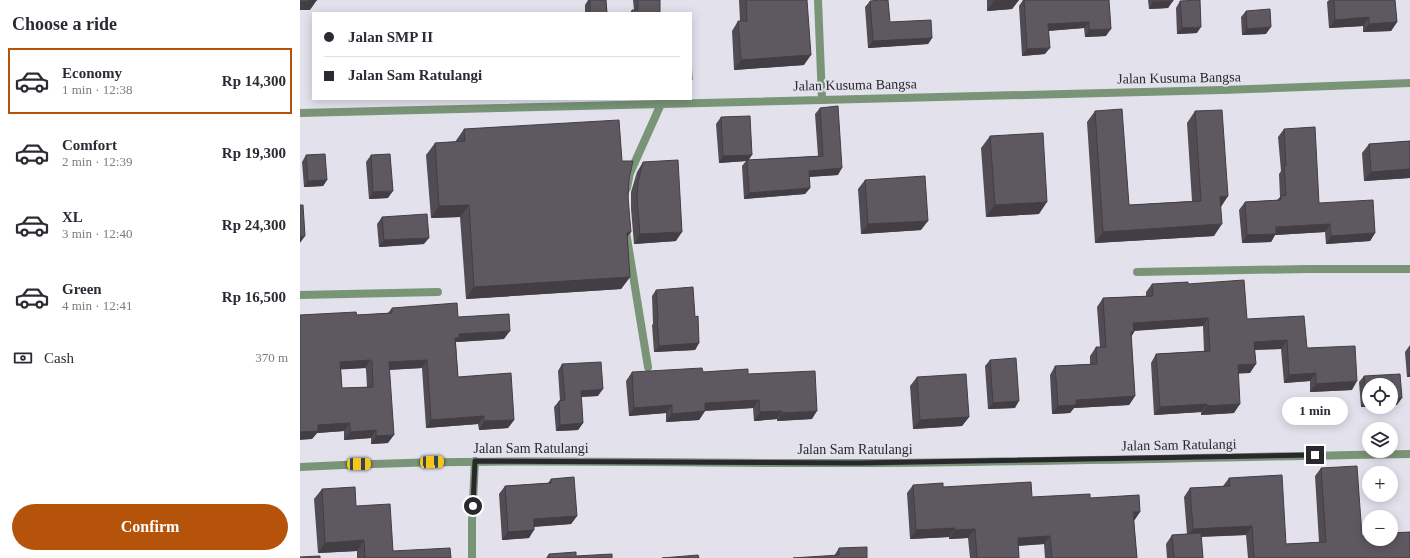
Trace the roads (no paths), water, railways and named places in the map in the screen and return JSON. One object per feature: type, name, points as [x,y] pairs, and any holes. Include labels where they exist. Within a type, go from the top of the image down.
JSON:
[{"type":"street","points":[[818,0],[822,99]]},
{"type":"street","name":"Jalan Kusuma Bangsa","points":[[300,113],[1222,90],[1410,83]]},
{"type":"street","points":[[626,197],[630,172],[661,104]]},
{"type":"street","points":[[626,223],[627,238],[648,368]]},
{"type":"street","points":[[1137,272],[1410,269]]},
{"type":"street","points":[[300,295],[438,292]]},
{"type":"street","name":"Jalan Sam Ratulangi","points":[[300,467],[475,461],[858,463],[1410,454]]},
{"type":"street","points":[[472,558],[475,461]]}]
